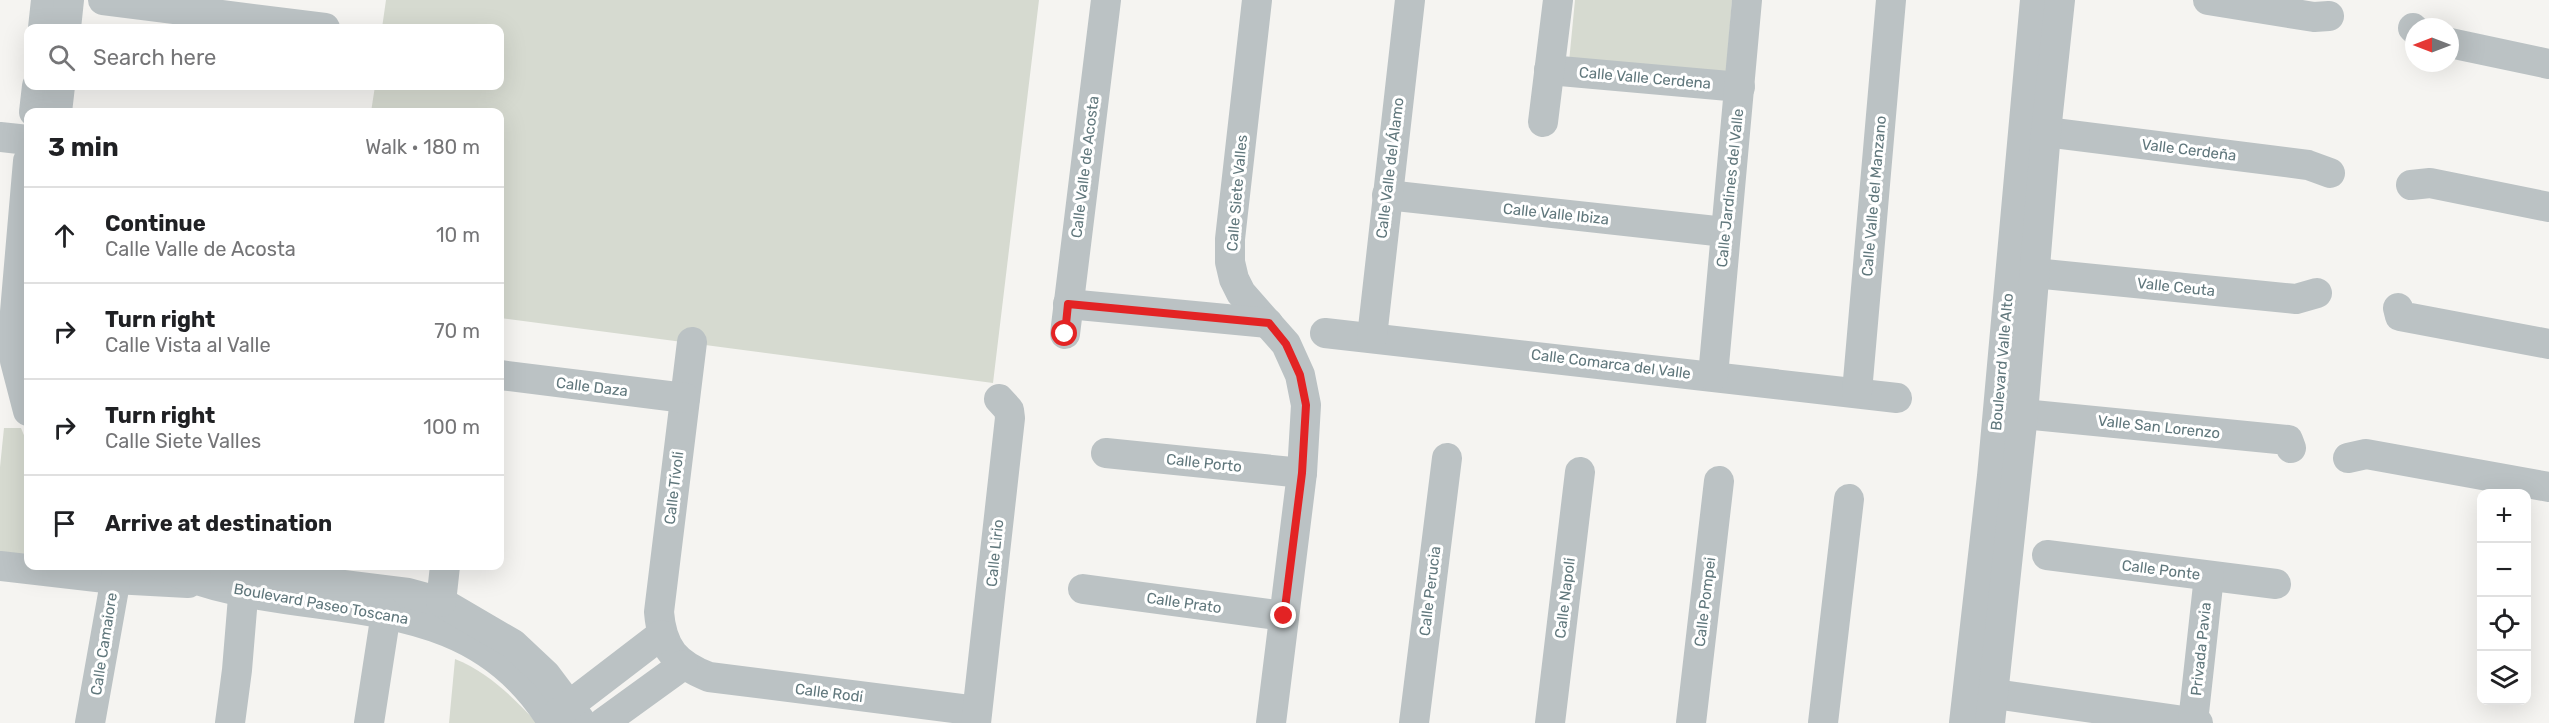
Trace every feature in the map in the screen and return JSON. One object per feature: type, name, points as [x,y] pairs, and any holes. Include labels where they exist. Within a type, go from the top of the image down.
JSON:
[{"type":"street","points":[[43,24],[46,0]]},
{"type":"street","points":[[66,24],[69,0]]},
{"type":"street","points":[[103,0],[293,24]]},
{"type":"street","name":"Calle Valle de Acosta","points":[[1065,334],[1106,0]]},
{"type":"street","name":"Calle Siete Valles","points":[[1257,0],[1230,239],[1230,262],[1234,279],[1241,293],[1286,344],[1300,375],[1306,405],[1302,473],[1271,723]]},
{"type":"street","name":"Calle Valle del Álamo","points":[[1372,337],[1410,0]]},
{"type":"street","points":[[1543,122],[1558,0]]},
{"type":"street","name":"Calle Jardines del Valle","points":[[1713,376],[1747,0]]},
{"type":"street","name":"Calle Valle del Manzano","points":[[1857,392],[1891,0]]},
{"type":"street","name":"Boulevard Valle Alto","points":[[1984,702],[1992,476],[2035,0]]},
{"type":"street","name":"Boulevard Valle Alto","points":[[1964,723],[1984,702],[2023,414],[2046,132],[2060,0]]},
{"type":"street","points":[[2208,0],[2314,17],[2329,16]]},
{"type":"street","points":[[2459,45],[2549,64]]},
{"type":"street","name":"Calle Valle Cerdena","points":[[1550,70],[1740,87]]},
{"type":"street","points":[[34,108],[37,90]]},
{"type":"street","points":[[57,108],[60,90]]},
{"type":"street","name":"Valle Cerdeña","points":[[2046,132],[2308,165],[2330,173]]},
{"type":"street","points":[[0,137],[24,140]]},
{"type":"street","points":[[2411,185],[2430,183],[2549,207]]},
{"type":"street","name":"Calle Valle Ibiza","points":[[1387,195],[1725,232]]},
{"type":"street","points":[[24,197],[15,278],[13,335],[15,361],[24,396]]},
{"type":"street","name":"Valle Ceuta","points":[[2034,273],[2296,299],[2318,293]]},
{"type":"street","points":[[1068,304],[1269,323]]},
{"type":"street","points":[[2398,308],[2400,316],[2549,344]]},
{"type":"street","name":"Calle Comarca del Valle","points":[[1326,333],[1897,398]]},
{"type":"street","points":[[0,385],[13,335]]},
{"type":"street","name":"Calle Tívoli","points":[[661,635],[659,612],[692,342]]},
{"type":"street","name":"Calle Daza","points":[[504,375],[685,398]]},
{"type":"street","name":"Calle Lirio","points":[[977,717],[1010,418],[1009,410],[999,399]]},
{"type":"street","name":"Valle San Lorenzo","points":[[2023,414],[2288,440],[2292,448]]},
{"type":"street","name":"Calle Porto","points":[[1106,453],[1302,473]]},
{"type":"street","points":[[2349,458],[2366,454],[2549,487]]},
{"type":"street","name":"Calle Perucia","points":[[1414,723],[1447,458]]},
{"type":"street","name":"Calle Napoli","points":[[1550,723],[1580,472]]},
{"type":"street","name":"Calle Pompei","points":[[1691,723],[1719,481]]},
{"type":"street","points":[[1823,723],[1849,499]]},
{"type":"street","name":"Calle Ponte","points":[[2047,555],[2276,584]]},
{"type":"street","points":[[0,566],[24,567]]},
{"type":"street","points":[[77,570],[230,577],[237,670],[230,723]]},
{"type":"street","name":"Boulevard Paseo Toscana","points":[[187,570],[230,577],[408,593],[441,602],[513,644],[546,675],[564,718]]},
{"type":"street","points":[[441,602],[445,570]]},
{"type":"street","name":"Calle Camaiore","points":[[90,723],[103,660],[116,572]]},
{"type":"street","name":"Privada Pavia","points":[[2193,722],[2208,576]]},
{"type":"street","name":"Boulevard Paseo Toscana","points":[[294,582],[386,613],[436,626],[467,642],[502,665],[528,690],[564,718]]},
{"type":"street","name":"Calle Prato","points":[[1083,589],[1284,616]]},
{"type":"street","points":[[369,723],[386,613]]},
{"type":"street","points":[[564,718],[661,635],[683,665],[603,723]]},
{"type":"street","name":"Calle Rodi","points":[[683,665],[709,677],[731,681],[977,717]]},
{"type":"street","points":[[1984,702],[2198,723]]},
{"type":"shaded area","points":[[386,0],[1039,0],[993,383],[504,319],[504,108],[372,108],[374,90],[504,90],[504,24],[383,24]]},
{"type":"shaded area","points":[[1575,0],[1732,0],[1726,77],[1569,62]]},
{"type":"shaded area","points":[[4,428],[21,428],[24,435],[24,563],[0,560],[0,467]]},
{"type":"shaded area","points":[[455,659],[489,678],[510,695],[537,723],[449,723]]},
{"type":"route","points":[[1065,334],[1068,304],[1269,323],[1286,344],[1300,375],[1306,405],[1302,473],[1284,616]]}]
